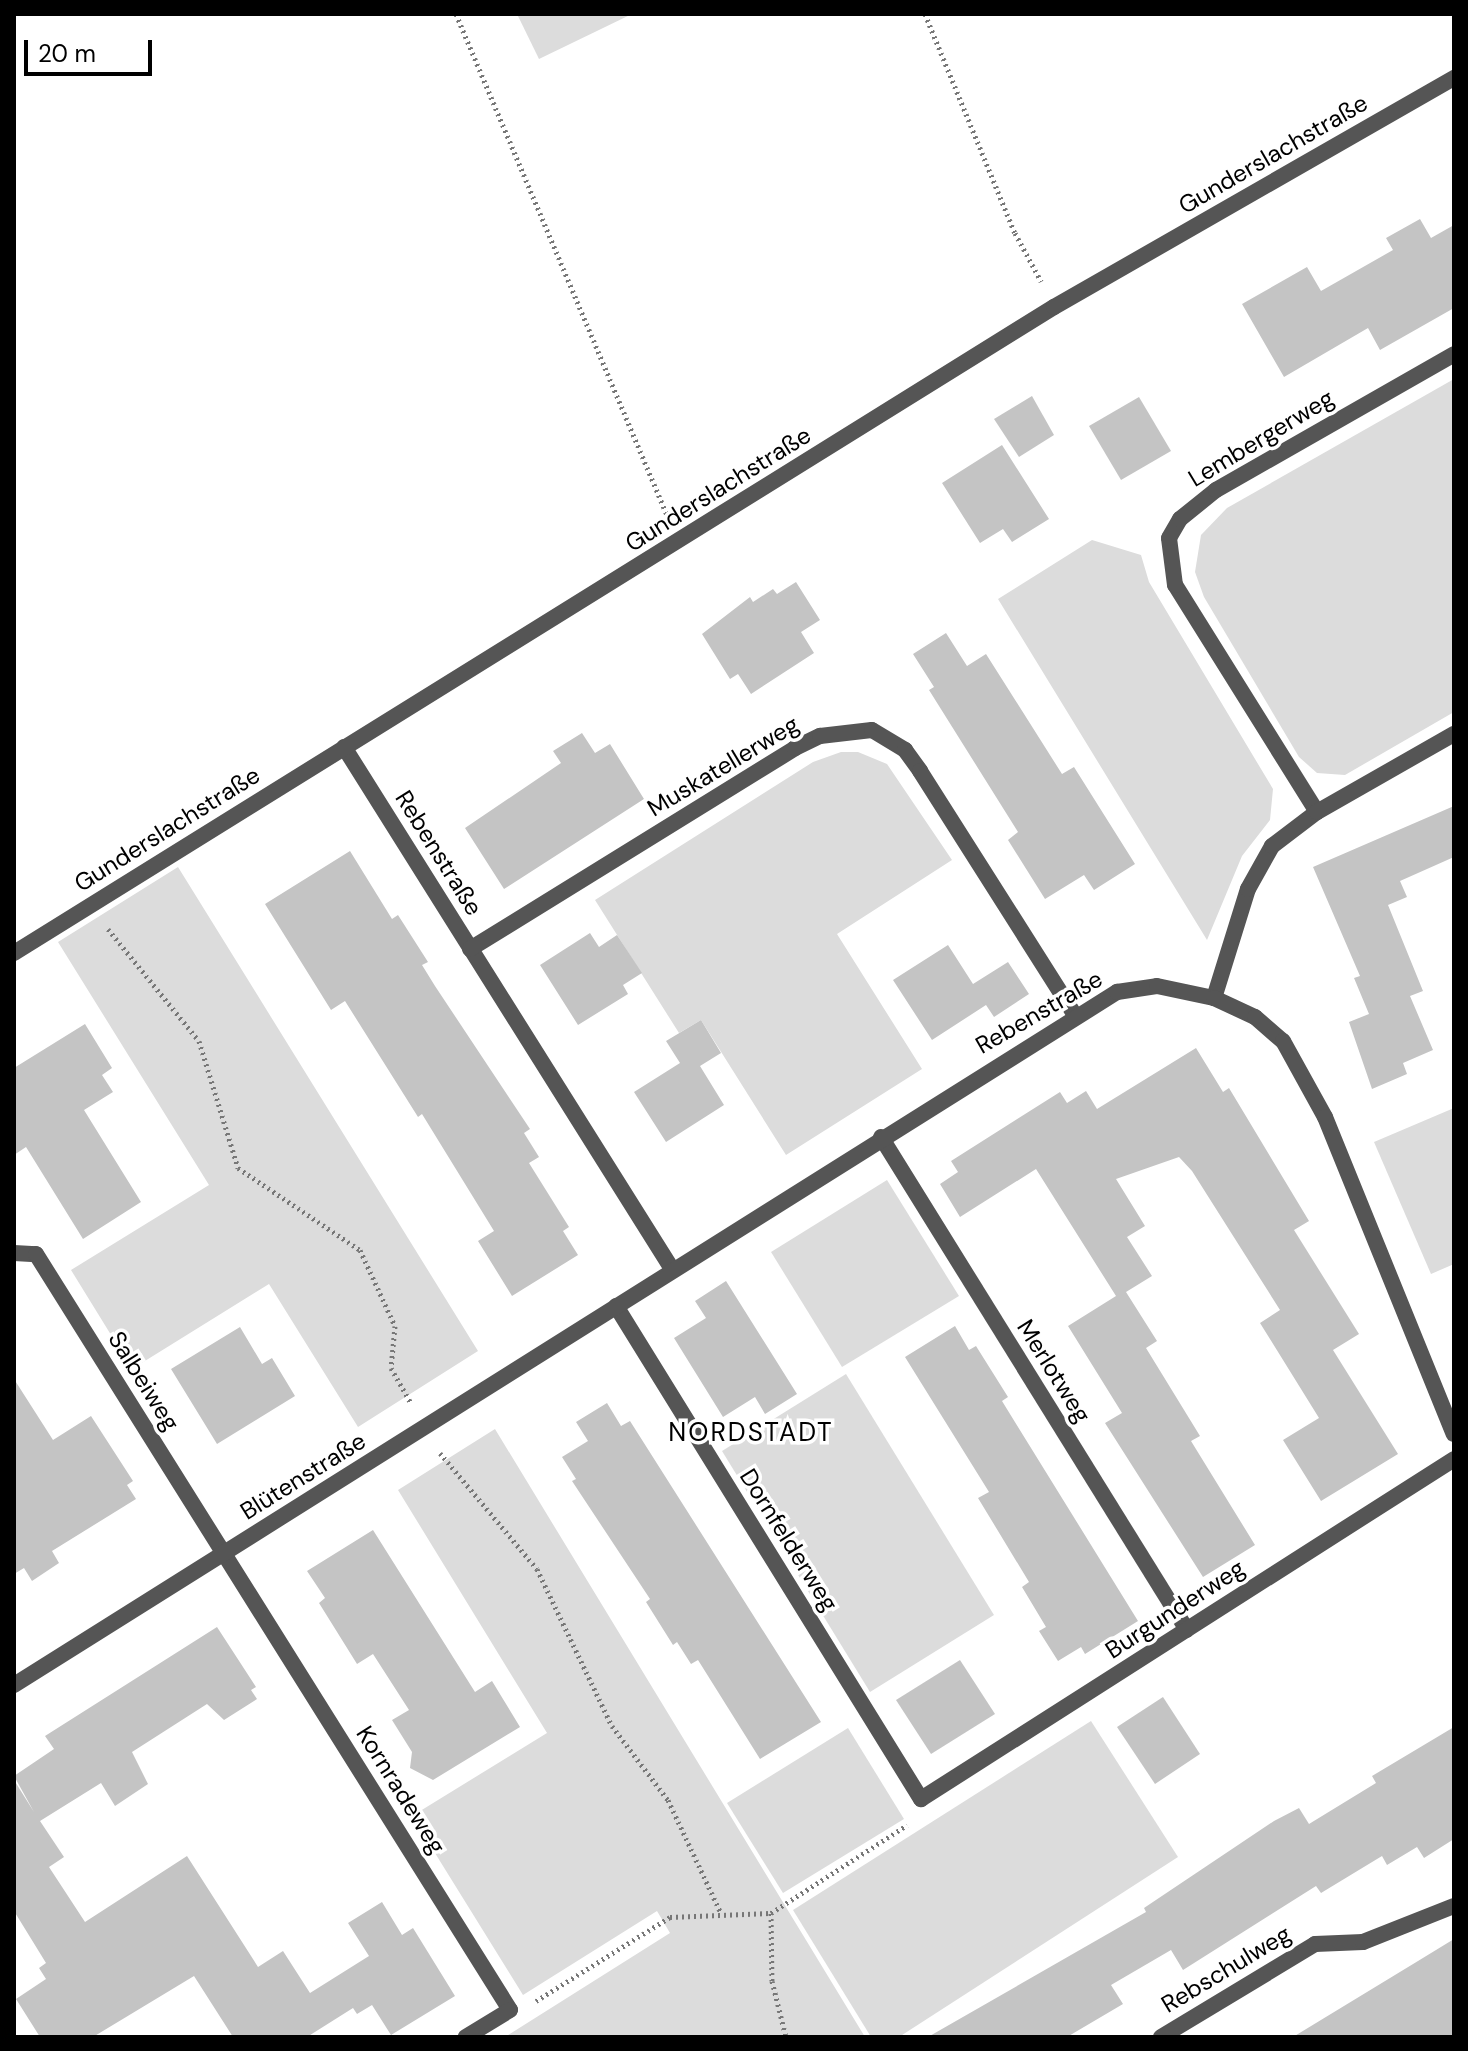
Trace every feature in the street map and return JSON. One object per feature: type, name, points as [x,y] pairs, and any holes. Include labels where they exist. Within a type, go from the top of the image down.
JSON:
[{"type":"street","name":"Gunderslachstraße","points":[[14,953],[1054,307],[1454,78]]},
{"type":"street","name":"Lembergerweg","points":[[1317,812],[1175,585],[1169,538],[1193,506],[1216,490],[1454,354]]},
{"type":"street","name":"Muskatellerweg","points":[[470,949],[795,748],[820,736],[872,730],[913,761],[1074,1014]]},
{"type":"street","points":[[1214,998],[1248,889],[1263,860],[1286,833],[1454,734]]},
{"type":"street","name":"Rebenstraße","points":[[344,747],[672,1269]]},
{"type":"street","name":"Rebenstraße","points":[[616,1306],[1074,1014],[1117,992],[1157,986],[1214,998],[1255,1017],[1283,1041],[1304,1073],[1454,1434]]},
{"type":"street","name":"Merlotweg","points":[[881,1137],[1187,1630]]},
{"type":"street","name":"Salbeiweg","points":[[14,1253],[36,1254],[225,1552]]},
{"type":"street","name":"Blütenstraße","points":[[14,1685],[616,1306]]},
{"type":"street","name":"Dornfelderweg","points":[[616,1306],[921,1799]]},
{"type":"street","name":"Burgunderweg","points":[[921,1799],[1454,1459]]},
{"type":"street","name":"Kornradeweg","points":[[225,1552],[510,2010],[466,2037]]},
{"type":"street","name":"Rebschulweg","points":[[1161,2037],[1315,1944],[1363,1942],[1454,1906]]},
{"type":"path","points":[[456,14],[681,541]]},
{"type":"path","points":[[925,14],[1015,233],[1054,307]]},
{"type":"path","points":[[530,2005],[670,1917],[771,1913],[906,1826],[921,1799]]},
{"type":"path","points":[[771,1913],[772,1981],[786,2037]]},
{"type":"shaded area","points":[[517,14],[632,14],[539,59]]},
{"type":"shaded area","points":[[1454,379],[1454,712],[1345,775],[1317,773],[1299,757],[1204,597],[1195,572],[1201,535],[1227,508]]},
{"type":"shaded area","points":[[1092,540],[1141,555],[1149,582],[1273,789],[1270,820],[1242,856],[1207,940],[998,599]]},
{"type":"shaded area","points":[[841,752],[858,752],[887,764],[952,860],[837,934],[922,1069],[786,1155],[701,1020],[679,1033],[595,900],[813,762]]},
{"type":"shaded area","points":[[178,867],[478,1351],[358,1427],[269,1284],[132,1369],[71,1270],[209,1185],[58,942]]},
{"type":"shaded area","points":[[1454,1108],[1454,1264],[1431,1274],[1374,1142]]},
{"type":"shaded area","points":[[887,1180],[959,1296],[842,1367],[771,1252]]},
{"type":"shaded area","points":[[846,1374],[994,1615],[870,1692],[722,1451]]},
{"type":"shaded area","points":[[495,1429],[865,2037],[505,2037],[670,1933],[657,1911],[523,1995],[412,1816],[547,1733],[398,1490]]},
{"type":"shaded area","points":[[1091,1721],[1178,1857],[899,2037],[871,2037],[793,1910]]},
{"type":"shaded area","points":[[848,1728],[904,1819],[783,1893],[727,1803]]},
{"type":"building","points":[[1420,219],[1431,238],[1454,225],[1454,308],[1380,350],[1368,328],[1284,377],[1242,304],[1307,267],[1321,291],[1393,250],[1386,238]]},
{"type":"building","points":[[1032,396],[1054,435],[1019,457],[994,419]]},
{"type":"building","points":[[1139,397],[1171,451],[1121,480],[1089,426]]},
{"type":"building","points":[[1002,445],[1049,519],[1012,542],[1003,529],[980,543],[942,483]]},
{"type":"building","points":[[796,582],[820,620],[801,632],[814,653],[751,694],[738,674],[730,679],[702,634],[750,597],[753,602],[773,589],[777,594]]},
{"type":"building","points":[[946,633],[967,666],[986,654],[1062,774],[1074,767],[1135,864],[1094,890],[1084,875],[1045,899],[1008,840],[1018,832],[929,690],[934,687],[913,654]]},
{"type":"building","points":[[582,733],[595,753],[610,744],[644,799],[504,889],[465,828],[561,763],[553,751]]},
{"type":"building","points":[[1454,806],[1454,857],[1400,881],[1407,897],[1388,905],[1423,991],[1410,996],[1433,1050],[1403,1063],[1407,1074],[1372,1089],[1349,1022],[1369,1014],[1354,978],[1360,976],[1313,867]]},
{"type":"building","points":[[350,851],[392,919],[398,915],[428,962],[422,965],[530,1129],[524,1133],[539,1157],[529,1163],[569,1227],[563,1231],[578,1255],[512,1296],[478,1241],[494,1231],[422,1114],[418,1117],[345,1001],[331,1010],[265,904]]},
{"type":"building","points":[[590,933],[599,947],[617,935],[642,973],[623,985],[628,994],[578,1025],[540,965]]},
{"type":"building","points":[[948,945],[973,984],[1008,962],[1029,994],[994,1017],[986,1005],[932,1040],[893,980]]},
{"type":"building","points":[[701,1020],[721,1053],[700,1066],[724,1105],[666,1142],[634,1092],[680,1063],[666,1041]]},
{"type":"building","points":[[85,1024],[112,1068],[102,1075],[113,1092],[84,1110],[141,1202],[83,1239],[26,1147],[14,1155],[14,1068]]},
{"type":"building","points":[[1196,1048],[1223,1092],[1229,1088],[1309,1221],[1294,1230],[1359,1334],[1333,1350],[1398,1454],[1321,1501],[1283,1440],[1319,1418],[1260,1323],[1280,1310],[1192,1171],[1179,1157],[1116,1179],[1145,1226],[1127,1237],[1152,1276],[1126,1292],[1157,1341],[1146,1348],[1200,1436],[1191,1441],[1255,1545],[1203,1577],[1105,1423],[1122,1413],[1068,1326],[1116,1296],[1036,1169],[960,1217],[940,1184],[958,1172],[951,1161],[1060,1092],[1067,1103],[1086,1091],[1097,1109]]},
{"type":"building","points":[[726,1281],[797,1394],[765,1414],[755,1397],[723,1417],[674,1338],[706,1318],[695,1301]]},
{"type":"building","points":[[955,1326],[969,1350],[976,1346],[1008,1397],[1002,1401],[1138,1621],[1085,1654],[1081,1647],[1058,1661],[1039,1631],[1046,1627],[1022,1587],[1029,1582],[978,1498],[989,1492],[905,1357]]},
{"type":"building","points":[[240,1327],[262,1364],[272,1358],[295,1396],[217,1444],[171,1369]]},
{"type":"building","points":[[14,1379],[53,1440],[91,1416],[133,1481],[127,1485],[136,1499],[52,1551],[59,1563],[32,1581],[24,1568],[14,1574]]},
{"type":"building","points":[[607,1403],[621,1426],[630,1421],[821,1722],[760,1759],[698,1660],[691,1664],[677,1642],[673,1645],[646,1602],[650,1599],[572,1481],[576,1479],[562,1457],[588,1441],[576,1422]]},
{"type":"building","points":[[373,1530],[475,1692],[492,1681],[520,1727],[433,1780],[410,1768],[412,1752],[392,1720],[409,1710],[373,1654],[357,1664],[319,1603],[325,1598],[307,1571]]},
{"type":"building","points":[[217,1627],[256,1687],[251,1690],[257,1699],[224,1720],[207,1704],[132,1752],[148,1784],[115,1806],[101,1783],[40,1821],[64,1857],[49,1867],[85,1922],[187,1856],[258,1967],[283,1951],[310,1993],[369,1956],[348,1923],[382,1902],[402,1935],[413,1928],[455,1996],[391,2035],[372,2005],[357,2014],[353,2008],[307,2037],[233,2037],[194,1976],[93,2037],[40,2037],[16,1999],[46,1979],[39,1968],[46,1963],[14,1911],[14,1780],[34,1812],[14,1776],[54,1749],[45,1736]]},
{"type":"building","points":[[960,1660],[995,1714],[931,1754],[896,1700]]},
{"type":"building","points":[[1163,1697],[1200,1754],[1155,1784],[1117,1727]]},
{"type":"building","points":[[1454,1727],[1454,1839],[1424,1858],[1417,1847],[1387,1865],[1382,1856],[1321,1893],[1316,1886],[1183,1970],[1171,1950],[1111,1985],[1123,2004],[1067,2037],[928,2037],[1146,1912],[1144,1908],[1274,1821],[1299,1808],[1309,1824],[1376,1783],[1372,1776]]},
{"type":"building","points":[[1454,1939],[1454,2037],[1293,2037],[1418,1961]]},
{"type":"district","name":"NORDSTADT","points":[[751,1433]]}]
